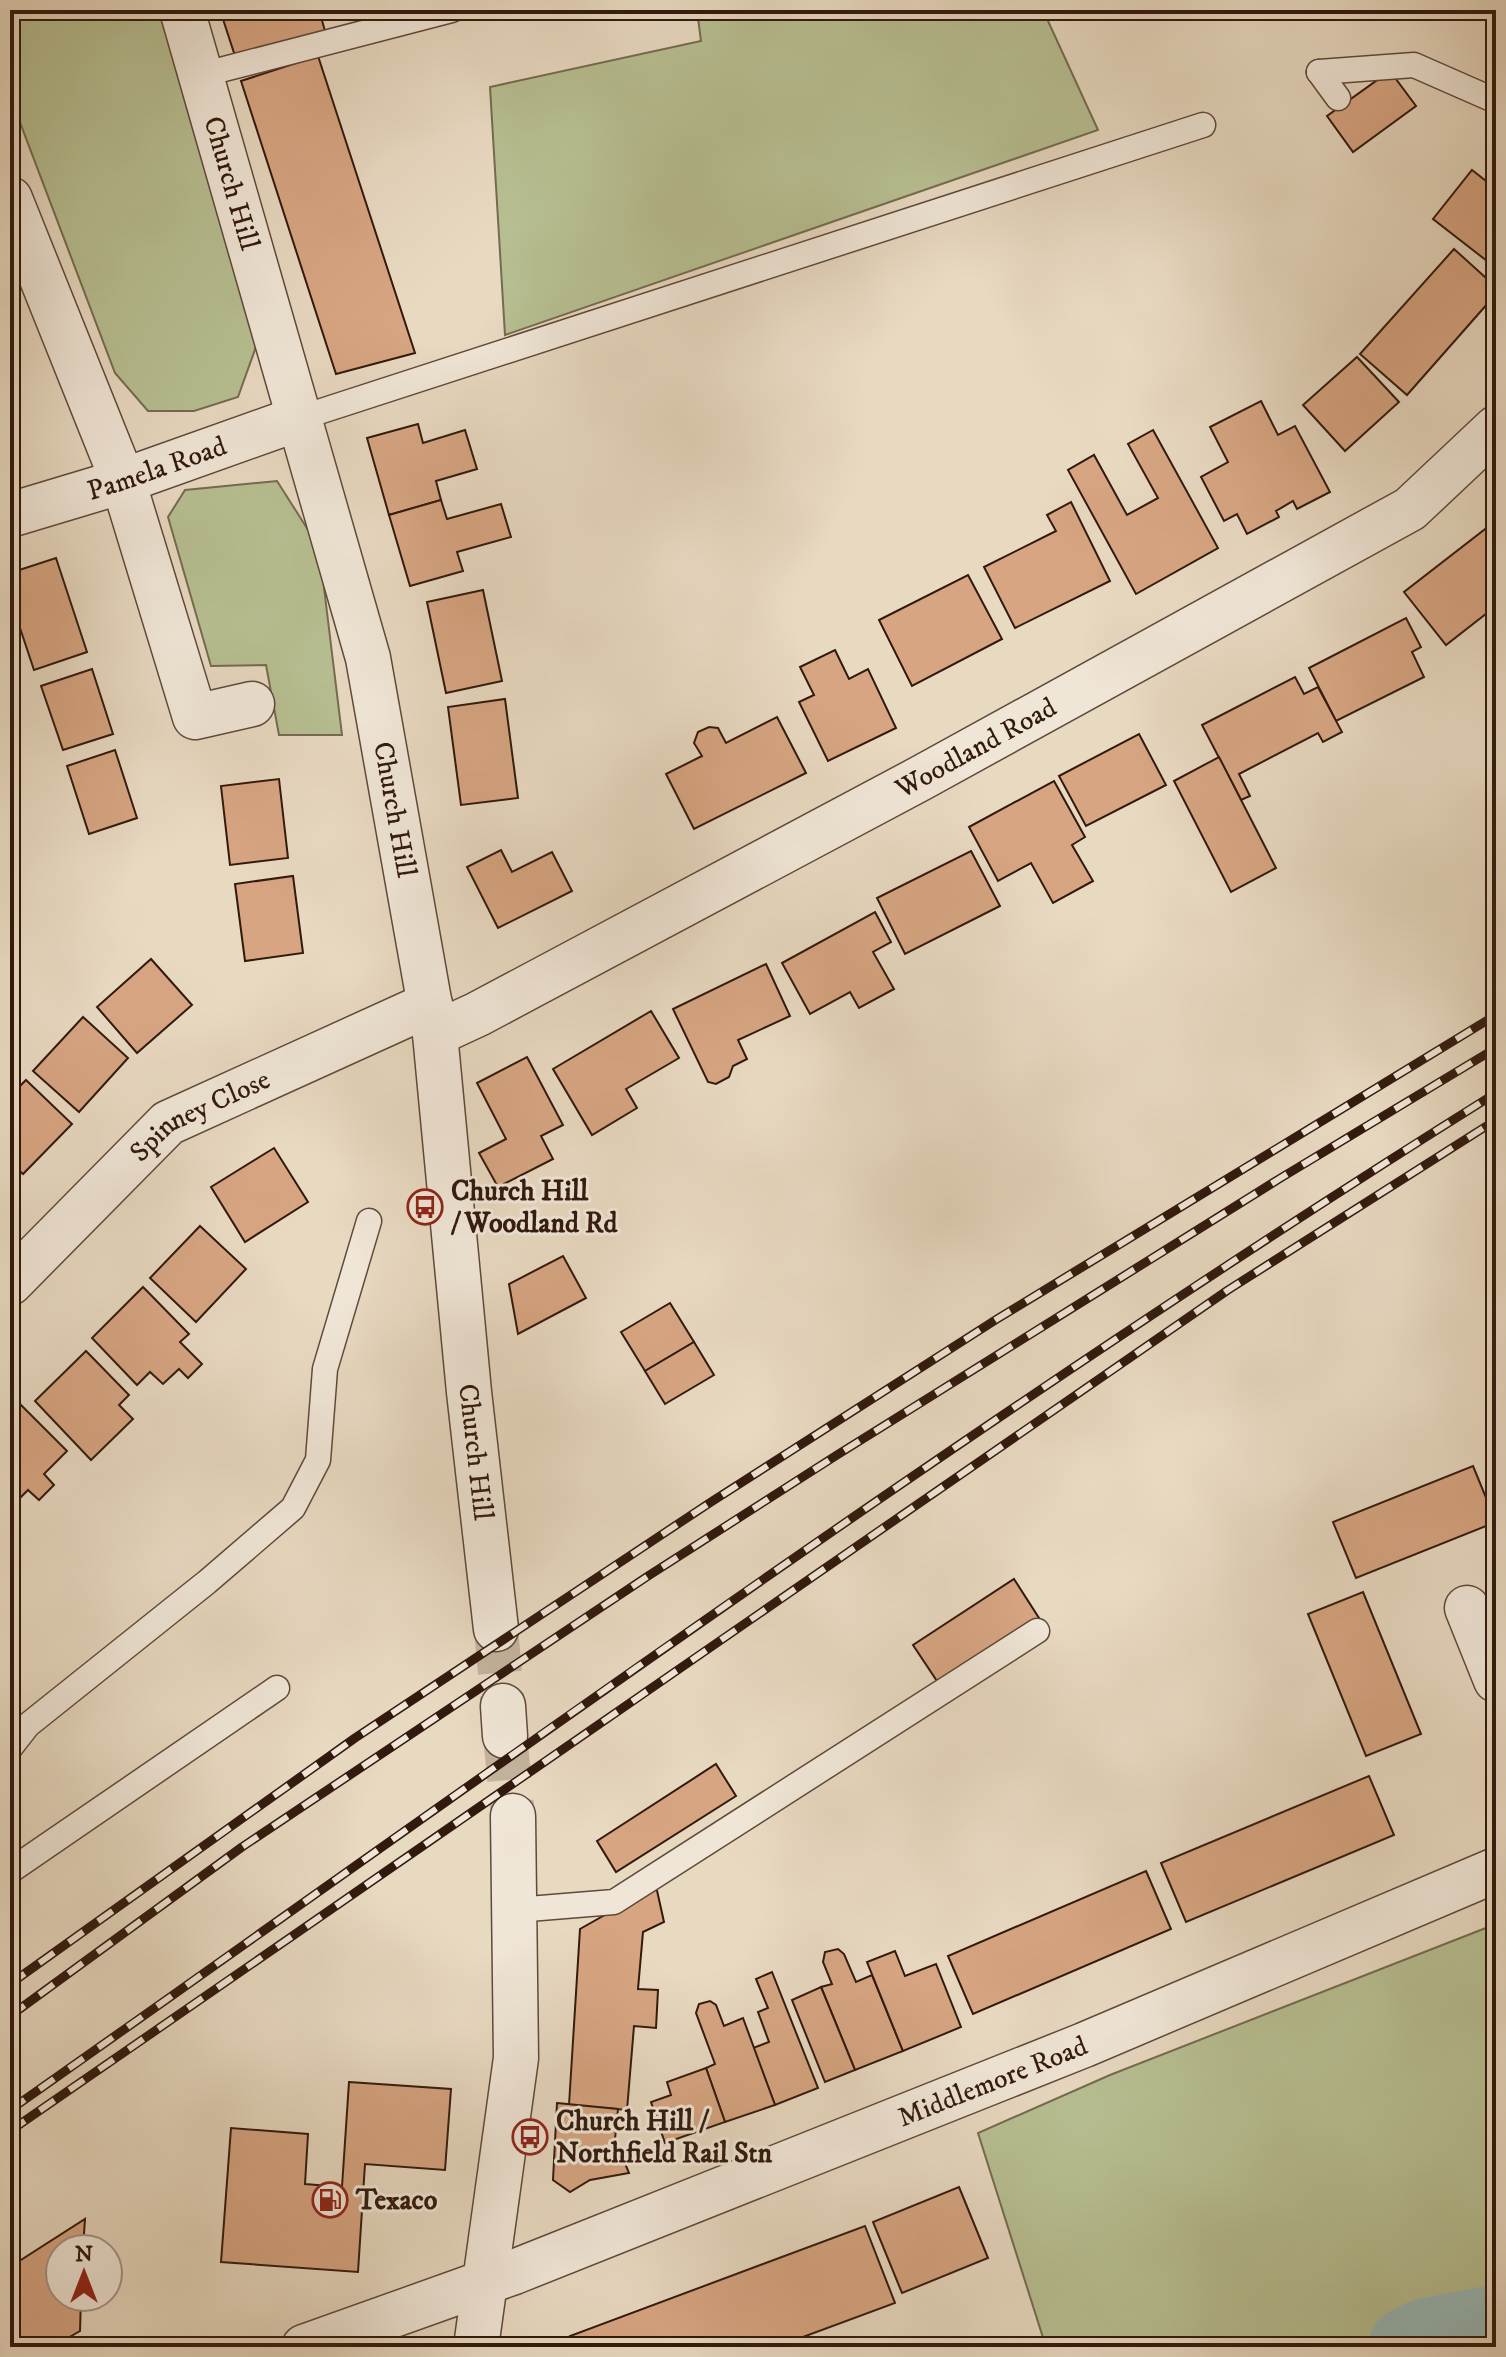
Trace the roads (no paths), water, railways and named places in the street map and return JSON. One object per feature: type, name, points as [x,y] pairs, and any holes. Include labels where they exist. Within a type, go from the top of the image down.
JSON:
[{"type":"street","name":"Church Hill","points":[[182,10],[368,658],[432,1019],[496,1629]]},
{"type":"street","points":[[10,199],[123,481],[195,717],[252,704]]},
{"type":"street","name":"Pamela Road","points":[[10,515],[123,481],[300,418]]},
{"type":"street","name":"Woodland Road","points":[[432,1019],[492,1007],[921,778],[1410,509],[1496,428]]},
{"type":"street","name":"Spinney Close","points":[[10,1283],[168,1123],[432,1019]]},
{"type":"street","points":[[1467,1608],[1496,1680]]},
{"type":"street","points":[[476,2347],[516,2058],[513,1816]]},
{"type":"street","name":"Middlemore Road","points":[[304,2347],[485,2282],[1069,2051],[1496,1870]]},
{"type":"lane","points":[[201,75],[452,10]]},
{"type":"lane","points":[[1338,98],[1319,72],[1414,65],[1496,101]]},
{"type":"lane","points":[[300,418],[1203,125]]},
{"type":"lane","points":[[10,1748],[28,1725],[207,1582],[293,1508],[318,1460],[325,1369],[369,1221]]},
{"type":"lane","points":[[516,1910],[614,1902],[1037,1631]]},
{"type":"lane","points":[[10,1871],[277,1688]]},
{"type":"waterway","points":[[1408,2347],[1426,2338],[1496,2325]]},
{"type":"tunnel","points":[[496,1629],[503,1706]]},
{"type":"tunnel","points":[[505,1736],[513,1816]]},
{"type":"railway","points":[[10,1984],[355,1738],[711,1502],[997,1319],[1496,1015]]},
{"type":"railway","points":[[10,2016],[242,1847],[648,1576],[1279,1179],[1496,1048]]},
{"type":"railway","points":[[10,2110],[561,1720],[931,1464],[1306,1214],[1496,1093]]},
{"type":"railway","points":[[10,2131],[1228,1290],[1496,1120]]},
{"type":"place","name":"Church Hill / Woodland Rd","points":[[425,1207]]},
{"type":"place","name":"Church Hill / Northfield Rail Stn","points":[[530,2137]]},
{"type":"place","name":"Texaco","points":[[330,2200]]}]
